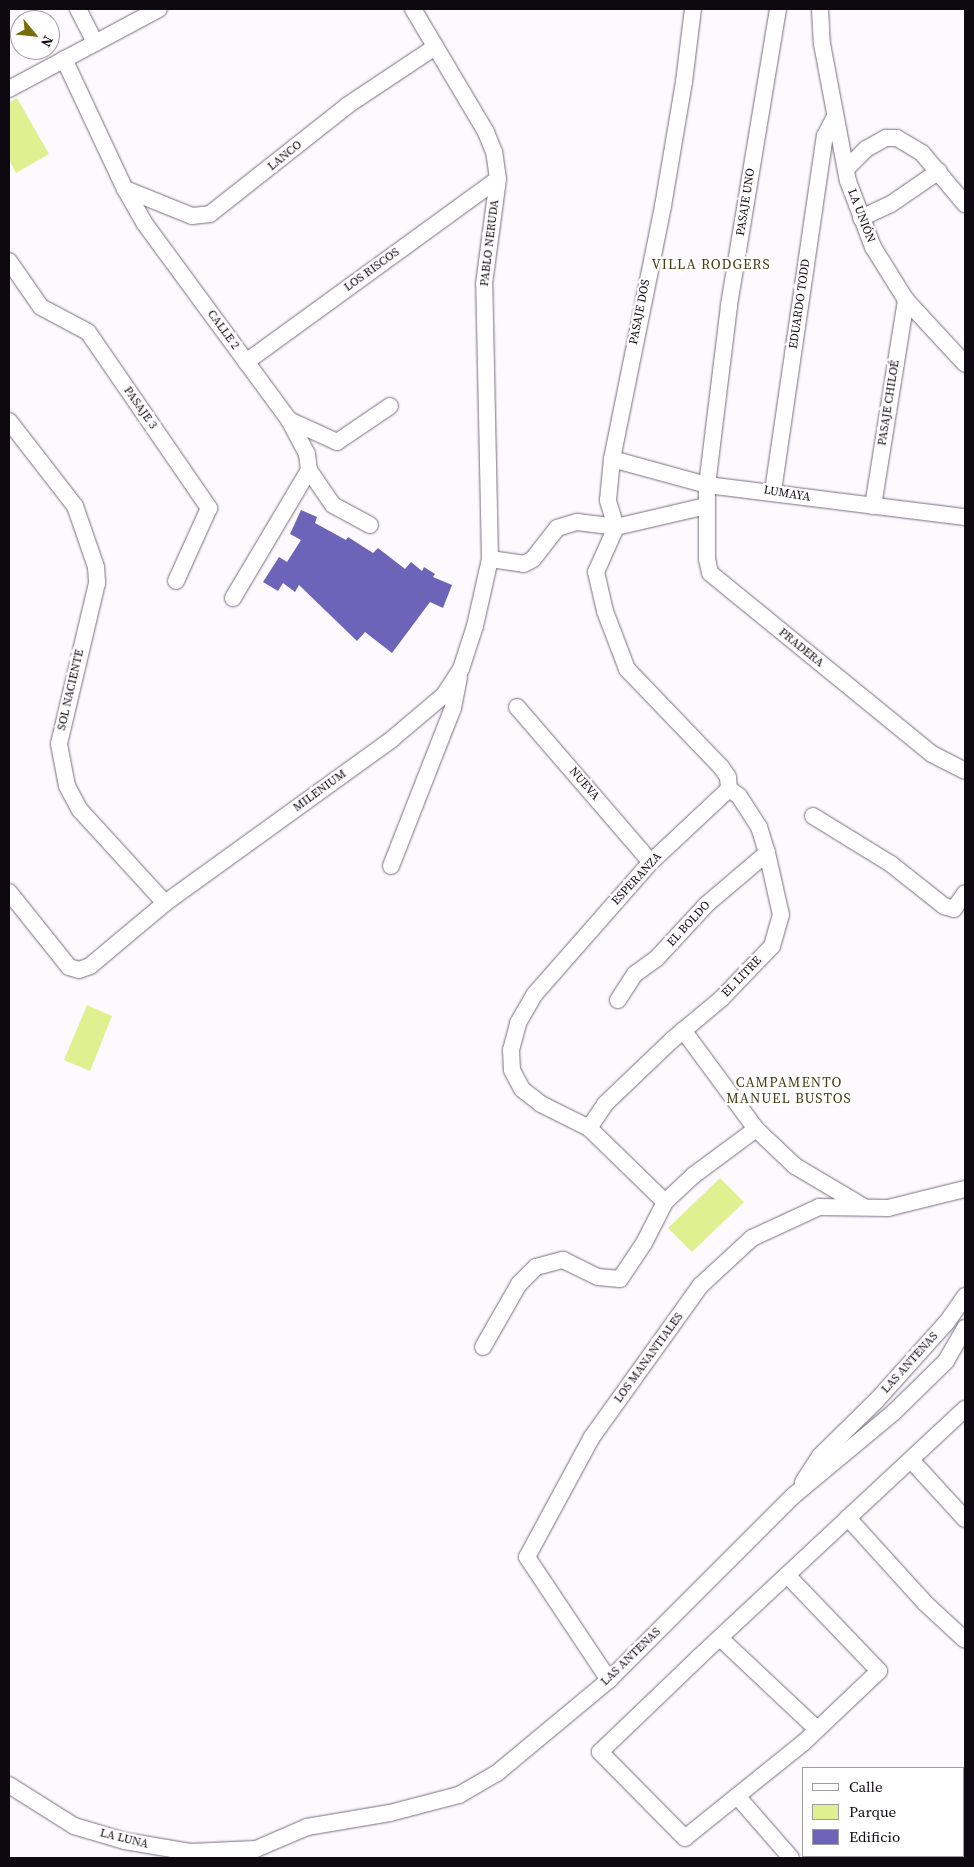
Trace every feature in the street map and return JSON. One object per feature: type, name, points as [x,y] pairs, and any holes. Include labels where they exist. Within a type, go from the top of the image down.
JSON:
[{"type":"street","points":[[78,9],[95,43]]},
{"type":"street","points":[[9,89],[158,9]]},
{"type":"street","name":"PABLO NERUDA","points":[[413,9],[486,132],[494,152],[498,179],[484,284],[490,559]]},
{"type":"street","name":"PASAJE DOS","points":[[616,527],[608,500],[612,459],[664,197],[684,82],[693,9]]},
{"type":"street","name":"PASAJE UNO","points":[[707,485],[729,306],[778,9]]},
{"type":"street","name":"LA UNIÓN","points":[[820,9],[822,44],[834,118],[847,168],[851,193],[873,248],[906,300],[965,364]]},
{"type":"street","name":"LANCO","points":[[125,189],[192,216],[210,214],[348,105],[436,47]]},
{"type":"street","name":"CALLE 2","points":[[64,60],[125,189],[145,224],[289,420],[307,454],[309,470],[333,505],[370,525]]},
{"type":"street","name":"EDUARDO TODD","points":[[773,491],[825,136],[834,118]]},
{"type":"street","points":[[847,168],[866,149],[886,138],[897,138],[910,143],[939,171],[965,204]]},
{"type":"street","points":[[861,218],[891,204],[939,171]]},
{"type":"street","name":"LOS RISCOS","points":[[246,362],[498,179]]},
{"type":"street","name":"PASAJE 3","points":[[9,261],[41,307],[88,332],[209,508],[176,581]]},
{"type":"street","name":"PASAJE CHILOÉ","points":[[873,506],[906,300]]},
{"type":"street","points":[[289,420],[337,442],[390,406]]},
{"type":"street","name":"SOL NACIENTE","points":[[9,421],[75,506],[96,567],[96,583],[59,744],[67,786],[80,810],[165,903]]},
{"type":"street","name":"LUMAYA","points":[[612,459],[707,485],[773,491],[965,517]]},
{"type":"street","points":[[234,598],[309,470]]},
{"type":"street","name":"PRADERA","points":[[707,485],[706,506],[710,574],[932,754],[965,771]]},
{"type":"street","points":[[490,559],[524,564],[533,560],[557,528],[577,522],[616,527],[706,506]]},
{"type":"street","points":[[616,527],[596,572],[605,611],[627,668],[721,767],[728,777],[729,789]]},
{"type":"street","name":"MILENIUM","points":[[9,892],[69,967],[80,970],[90,966],[165,903],[392,739],[444,695],[460,669],[475,626],[490,559]]},
{"type":"street","points":[[391,866],[453,708],[460,669]]},
{"type":"street","name":"NUEVA","points":[[517,707],[651,862]]},
{"type":"street","name":"EL LITRE","points":[[589,1128],[605,1104],[683,1030],[721,999],[772,946],[781,915],[767,853],[759,827],[739,796],[729,789]]},
{"type":"street","name":"ESPERANZA","points":[[665,1202],[589,1128],[541,1104],[522,1088],[512,1070],[511,1050],[518,1023],[534,995],[651,862],[729,789]]},
{"type":"street","points":[[813,816],[891,864],[944,906],[954,909],[965,893]]},
{"type":"street","name":"EL BOLDO","points":[[618,1000],[635,974],[656,959],[707,904],[767,853]]},
{"type":"street","points":[[683,1030],[756,1129],[795,1166],[862,1205]]},
{"type":"street","points":[[483,1348],[519,1284],[536,1267],[563,1260],[598,1277],[620,1279],[644,1243],[665,1202],[694,1175],[756,1129]]},
{"type":"street","name":"LOS MANANTIALES","points":[[609,1680],[527,1557],[592,1437],[700,1286],[752,1238],[819,1207],[862,1205],[888,1208],[965,1189]]},
{"type":"street","name":"LAS ANTENAS","points":[[793,1496],[820,1456],[876,1401],[947,1322],[965,1296]]},
{"type":"street","name":"LAS ANTENAS","points":[[424,1805],[459,1795],[497,1773],[609,1680],[793,1496],[914,1393],[946,1361],[965,1328]]},
{"type":"street","points":[[787,1575],[879,1671],[817,1729],[685,1838],[600,1752],[787,1575],[965,1409]]},
{"type":"street","points":[[910,1460],[965,1519]]},
{"type":"street","points":[[848,1518],[925,1603],[965,1640]]},
{"type":"street","points":[[720,1638],[817,1729]]},
{"type":"street","name":"LA LUNA","points":[[9,1785],[74,1826],[126,1841],[190,1852],[256,1849],[307,1827],[424,1805]]},
{"type":"street","points":[[737,1796],[791,1858]]},
{"type":"green space","points":[[17,98],[49,154],[16,173],[9,160],[9,103]]},
{"type":"green space","points":[[87,1005],[112,1016],[90,1071],[64,1060]]},
{"type":"green space","points":[[720,1178],[744,1202],[692,1252],[668,1228]]},
{"type":"building","points":[[301,510],[317,517],[315,523],[346,540],[348,537],[373,553],[378,548],[405,569],[411,562],[422,571],[424,567],[435,574],[433,577],[452,585],[443,608],[430,602],[392,653],[365,632],[357,641],[299,585],[295,592],[283,583],[278,591],[263,582],[279,557],[287,562],[301,540],[290,534]]},
{"type":"district","name":"VILLA RODGERS","points":[[711,264]]},
{"type":"district","name":"CAMPAMENTO MANUEL BUSTOS","points":[[789,1090]]}]
